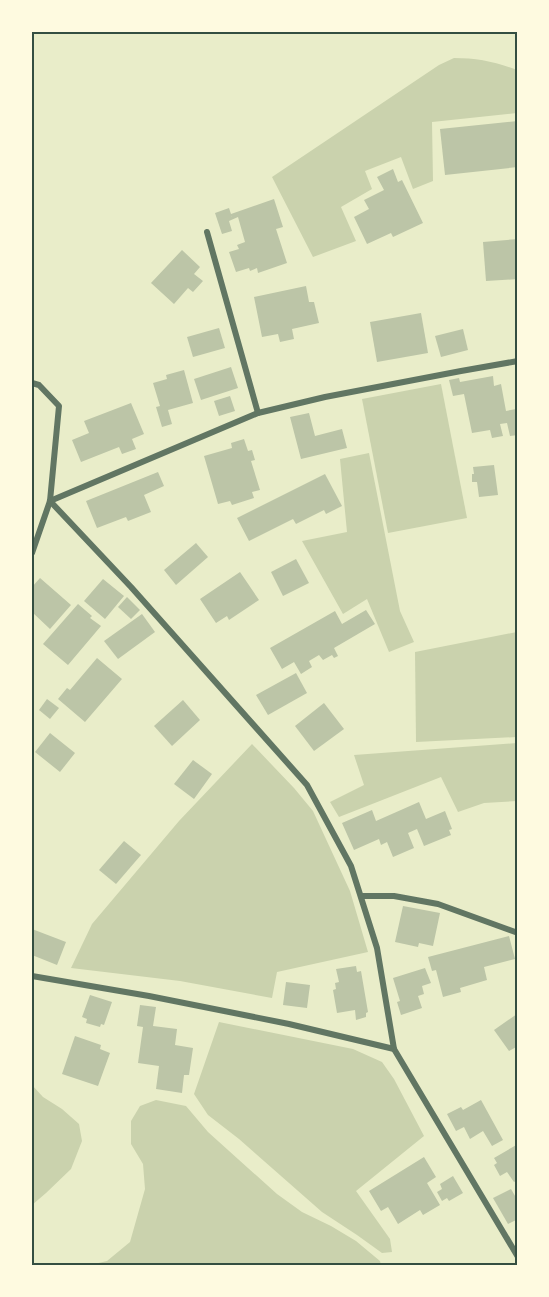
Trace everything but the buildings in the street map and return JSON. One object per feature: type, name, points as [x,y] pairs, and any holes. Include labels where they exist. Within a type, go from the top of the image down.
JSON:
[{"type":"street","points":[[207,232],[258,413]]},
{"type":"street","points":[[50,501],[258,413],[325,397],[518,361]]},
{"type":"street","points":[[32,383],[39,385],[59,406],[50,501],[32,553]]},
{"type":"street","points":[[50,501],[131,586],[307,785],[351,866],[361,896],[377,948],[394,1049],[518,1257]]},
{"type":"street","points":[[361,896],[394,896],[438,904],[518,933]]},
{"type":"street","points":[[32,976],[149,996],[289,1024],[394,1049]]},
{"type":"green space","points":[[454,58],[486,61],[517,70],[517,113],[432,122],[433,181],[413,189],[401,157],[365,171],[372,189],[341,207],[356,241],[313,257],[272,177],[439,65]]},
{"type":"green space","points":[[441,384],[467,518],[388,533],[362,399]]},
{"type":"green space","points":[[369,453],[400,611],[414,642],[389,652],[367,599],[343,614],[302,541],[347,532],[340,459]]},
{"type":"green space","points":[[517,632],[517,737],[416,742],[415,652]]},
{"type":"green space","points":[[517,743],[517,801],[484,803],[458,812],[441,777],[339,817],[330,802],[364,785],[354,755]]},
{"type":"green space","points":[[252,744],[313,811],[350,891],[368,952],[277,972],[272,998],[180,981],[71,968],[92,924],[179,821]]},
{"type":"green space","points":[[219,1022],[353,1049],[382,1062],[394,1079],[424,1136],[356,1191],[390,1239],[392,1252],[382,1253],[322,1212],[239,1139],[208,1115],[194,1094]]},
{"type":"green space","points":[[32,1085],[43,1097],[62,1109],[79,1124],[82,1141],[71,1169],[32,1205]]},
{"type":"green space","points":[[156,1100],[186,1106],[208,1132],[277,1194],[302,1212],[356,1241],[380,1261],[381,1265],[90,1265],[107,1261],[130,1242],[145,1189],[143,1164],[131,1144],[131,1121],[140,1106]]}]
